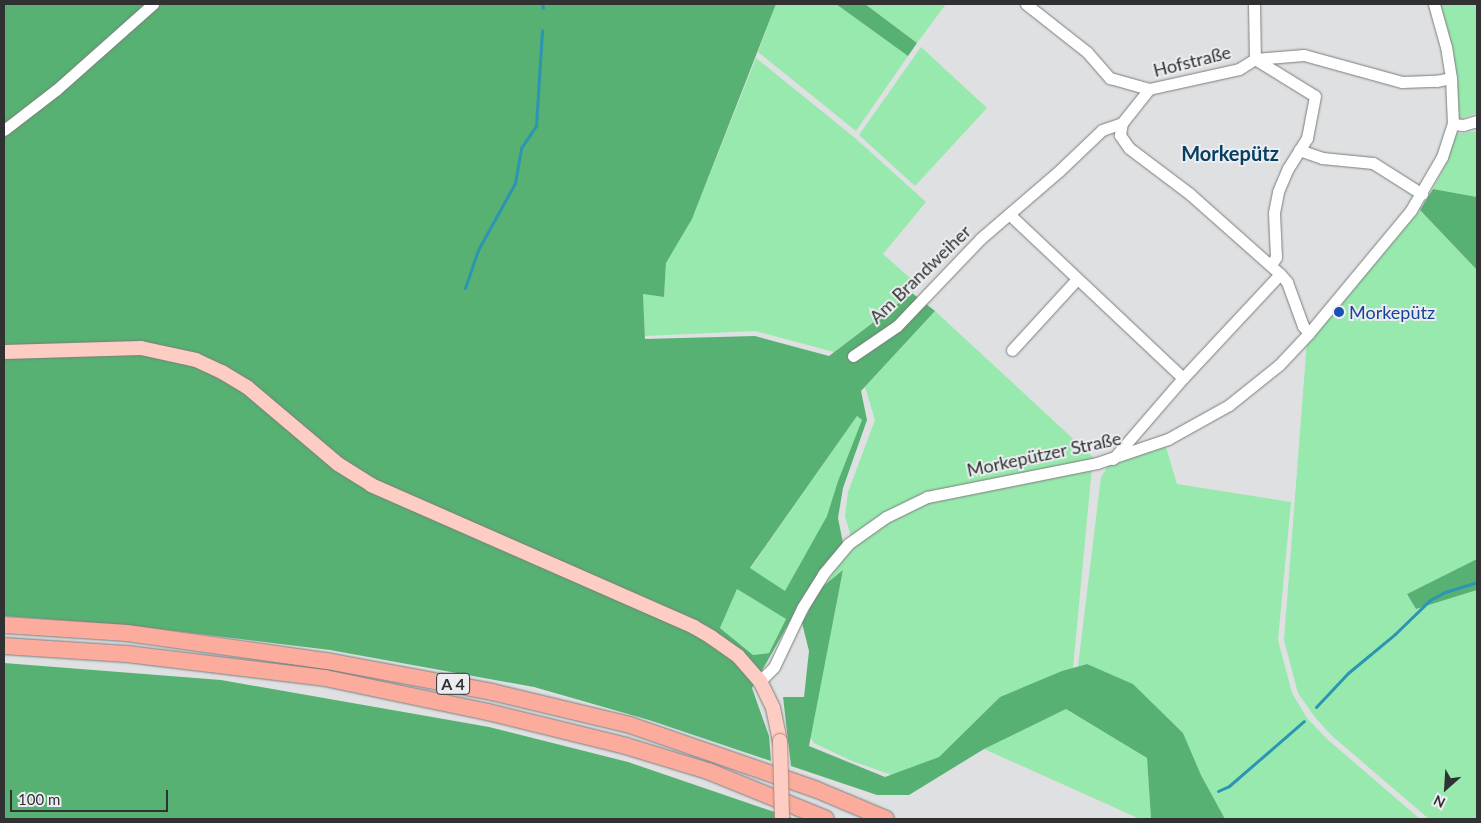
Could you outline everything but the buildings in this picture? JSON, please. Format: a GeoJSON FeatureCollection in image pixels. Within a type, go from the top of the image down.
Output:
{"type":"FeatureCollection","features":[{"type":"Feature","properties":{"kind":"highway","name":"A 4"},"geometry":{"type":"LineString","coordinates":[[4,624],[127,633],[327,660],[492,692],[630,725],[815,789],[886,819]]}},
{"type":"Feature","properties":{"kind":"highway","name":"A 4"},"geometry":{"type":"LineString","coordinates":[[4,646],[126,654],[325,678],[440,702],[626,746],[708,771],[826,819]]}},
{"type":"Feature","properties":{"kind":"main road"},"geometry":{"type":"LineString","coordinates":[[4,352],[141,348],[196,360],[247,387],[354,476],[402,500],[694,626],[738,656],[760,681],[773,708],[780,741],[782,819]]}},
{"type":"Feature","properties":{"kind":"street"},"geometry":{"type":"LineString","coordinates":[[4,130],[56,90],[153,4]]}},
{"type":"Feature","properties":{"kind":"street"},"geometry":{"type":"LineString","coordinates":[[1026,4],[1087,52],[1110,78],[1149,89]]}},
{"type":"Feature","properties":{"kind":"street"},"geometry":{"type":"LineString","coordinates":[[1254,4],[1255,58],[1315,96],[1307,138],[1278,192],[1274,213],[1276,257],[1271,265]]}},
{"type":"Feature","properties":{"kind":"street","name":"Morkepützer Straße"},"geometry":{"type":"LineString","coordinates":[[760,681],[774,667],[802,608],[823,574],[848,544],[886,517],[927,497],[1113,459],[1168,439],[1213,415],[1260,381],[1309,333],[1422,194],[1442,157],[1453,124],[1451,78],[1446,47],[1434,4]]}},
{"type":"Feature","properties":{"kind":"street","name":"Hofstraße"},"geometry":{"type":"LineString","coordinates":[[1122,123],[1149,89],[1239,69],[1255,58],[1304,55],[1402,82],[1436,81],[1451,78]]}},
{"type":"Feature","properties":{"kind":"street"},"geometry":{"type":"LineString","coordinates":[[1453,124],[1463,125],[1477,121]]}},
{"type":"Feature","properties":{"kind":"street"},"geometry":{"type":"LineString","coordinates":[[1122,123],[1120,135],[1129,148],[1190,194],[1280,274],[1287,282],[1303,326],[1309,333]]}},
{"type":"Feature","properties":{"kind":"street","name":"Am Brandweiher"},"geometry":{"type":"LineString","coordinates":[[853,356],[897,326],[980,239],[1059,171],[1102,130],[1122,123]]}},
{"type":"Feature","properties":{"kind":"street"},"geometry":{"type":"LineString","coordinates":[[1299,150],[1322,158],[1373,162],[1422,194]]}},
{"type":"Feature","properties":{"kind":"street"},"geometry":{"type":"LineString","coordinates":[[1009,214],[1183,378]]}},
{"type":"Feature","properties":{"kind":"street"},"geometry":{"type":"LineString","coordinates":[[1113,459],[1183,378],[1280,274]]}},
{"type":"Feature","properties":{"kind":"street"},"geometry":{"type":"LineString","coordinates":[[1012,350],[1077,279]]}},
{"type":"Feature","properties":{"kind":"green space"},"geometry":{"type":"Polygon","coordinates":[[[4,4],[776,4],[692,219],[666,263],[664,297],[643,294],[645,339],[755,336],[829,356],[912,293],[935,311],[861,391],[867,420],[843,488],[838,518],[843,543],[798,607],[752,688],[769,736],[771,761],[649,720],[534,687],[330,650],[127,625],[4,616],[4,4]],[[857,416],[750,568],[785,591],[827,516],[838,481],[862,420],[857,416]],[[737,589],[720,628],[753,655],[769,653],[786,619],[737,589]]]}},
{"type":"Feature","properties":{"kind":"green space"},"geometry":{"type":"Polygon","coordinates":[[[776,4],[836,4],[908,56],[856,131],[758,52],[776,4]]]}},
{"type":"Feature","properties":{"kind":"green space"},"geometry":{"type":"Polygon","coordinates":[[[836,4],[865,4],[917,43],[908,56],[836,4]]]}},
{"type":"Feature","properties":{"kind":"green space"},"geometry":{"type":"Polygon","coordinates":[[[865,4],[946,4],[917,43],[865,4]]]}},
{"type":"Feature","properties":{"kind":"green space"},"geometry":{"type":"Polygon","coordinates":[[[1440,4],[1477,4],[1477,113],[1459,119],[1457,76],[1452,45],[1440,4]]]}},
{"type":"Feature","properties":{"kind":"green space"},"geometry":{"type":"Polygon","coordinates":[[[921,47],[987,108],[915,186],[859,135],[921,47]]]}},
{"type":"Feature","properties":{"kind":"green space"},"geometry":{"type":"Polygon","coordinates":[[[756,58],[855,138],[926,202],[883,254],[918,285],[912,293],[834,352],[755,331],[645,336],[643,294],[664,297],[666,263],[692,219],[756,58]]]}},
{"type":"Feature","properties":{"kind":"green space"},"geometry":{"type":"Polygon","coordinates":[[[1477,131],[1477,197],[1433,189],[1448,160],[1455,134],[1477,131]]]}},
{"type":"Feature","properties":{"kind":"green space"},"geometry":{"type":"Polygon","coordinates":[[[1433,189],[1477,197],[1477,270],[1420,210],[1433,189]]]}},
{"type":"Feature","properties":{"kind":"green space"},"geometry":{"type":"Polygon","coordinates":[[[1420,210],[1477,270],[1477,559],[1407,594],[1416,609],[1477,590],[1477,819],[1429,819],[1331,735],[1314,716],[1298,693],[1284,640],[1307,341],[1420,210]]]}},
{"type":"Feature","properties":{"kind":"green space"},"geometry":{"type":"Polygon","coordinates":[[[935,311],[1096,460],[924,493],[851,537],[845,516],[848,492],[875,420],[865,387],[935,311]]]}},
{"type":"Feature","properties":{"kind":"green space"},"geometry":{"type":"Polygon","coordinates":[[[857,416],[862,420],[838,481],[827,516],[785,592],[750,569],[857,416]]]}},
{"type":"Feature","properties":{"kind":"green space"},"geometry":{"type":"Polygon","coordinates":[[[1166,447],[1177,484],[1291,502],[1278,640],[1292,693],[1307,718],[1327,739],[1420,819],[1225,819],[1201,775],[1183,733],[1133,684],[1087,664],[1078,666],[1101,477],[1111,461],[1166,447]]]}},
{"type":"Feature","properties":{"kind":"green space"},"geometry":{"type":"Polygon","coordinates":[[[1092,467],[1073,668],[1000,697],[939,757],[892,775],[852,761],[814,743],[810,737],[843,571],[821,588],[851,550],[887,520],[928,500],[1092,467]]]}},
{"type":"Feature","properties":{"kind":"green space"},"geometry":{"type":"Polygon","coordinates":[[[1477,559],[1477,590],[1416,609],[1407,594],[1477,559]]]}},
{"type":"Feature","properties":{"kind":"green space"},"geometry":{"type":"Polygon","coordinates":[[[843,570],[809,746],[885,777],[939,757],[1000,697],[1062,671],[1087,664],[1133,684],[1183,733],[1201,775],[1225,819],[1151,819],[1147,758],[1066,709],[984,749],[909,795],[877,795],[791,766],[783,697],[804,697],[809,651],[802,623],[821,588],[843,570]]]}},
{"type":"Feature","properties":{"kind":"green space"},"geometry":{"type":"Polygon","coordinates":[[[737,589],[786,619],[769,653],[753,655],[720,628],[737,589]]]}},
{"type":"Feature","properties":{"kind":"green space"},"geometry":{"type":"Polygon","coordinates":[[[4,663],[221,680],[489,727],[628,762],[795,819],[4,819],[4,663]]]}},
{"type":"Feature","properties":{"kind":"green space"},"geometry":{"type":"Polygon","coordinates":[[[1066,709],[1147,758],[1151,819],[1140,819],[984,749],[1066,709]]]}},
{"type":"Feature","properties":{"kind":"waterway"},"geometry":{"type":"LineString","coordinates":[[542,4],[543,8]]}},
{"type":"Feature","properties":{"kind":"waterway"},"geometry":{"type":"LineString","coordinates":[[465,288],[478,250],[515,183],[521,148],[536,126],[542,30]]}},
{"type":"Feature","properties":{"kind":"waterway"},"geometry":{"type":"LineString","coordinates":[[1316,707],[1348,673],[1395,634],[1430,600],[1445,592],[1477,582]]}},
{"type":"Feature","properties":{"kind":"waterway"},"geometry":{"type":"LineString","coordinates":[[1218,791],[1229,786],[1304,721]]}},
{"type":"Feature","properties":{"kind":"place","name":"Morkepütz"},"geometry":{"type":"Point","coordinates":[1339,312]}},
{"type":"Feature","properties":{"kind":"district","name":"Morkepütz"},"geometry":{"type":"Point","coordinates":[1230,153]}}]}
